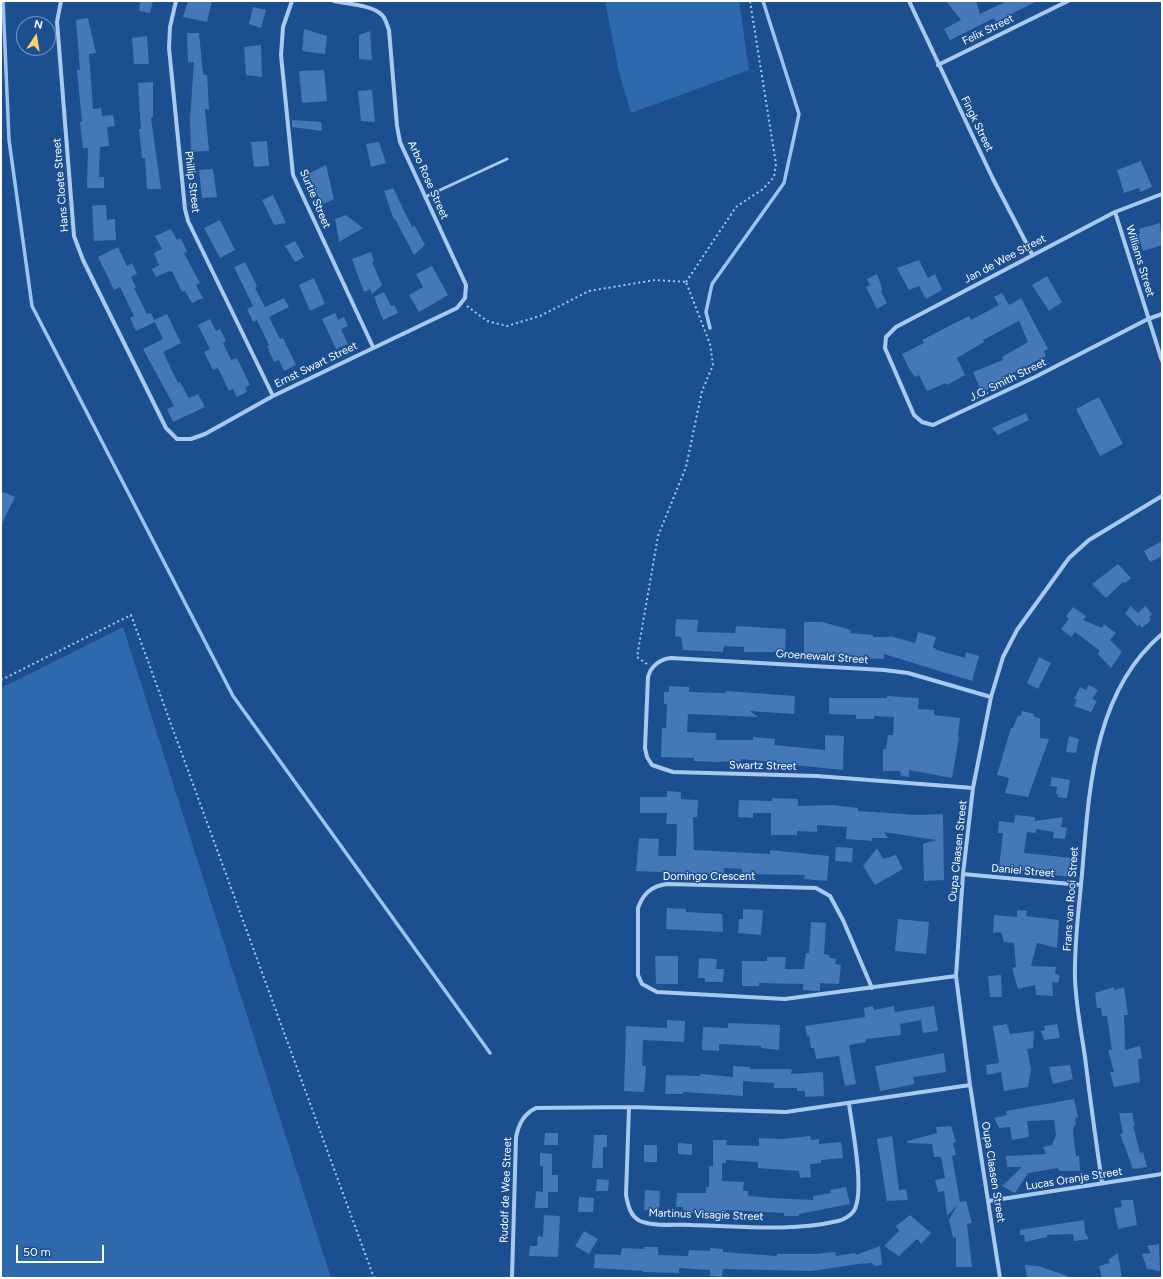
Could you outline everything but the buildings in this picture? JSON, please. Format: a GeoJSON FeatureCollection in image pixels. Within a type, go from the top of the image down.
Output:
{"type":"FeatureCollection","features":[{"type":"Feature","properties":{"kind":"street","name":"Hans Cloete Street"},"geometry":{"type":"LineString","coordinates":[[61,1],[58,34],[74,236],[83,260],[166,428],[176,439]]}},
{"type":"Feature","properties":{"kind":"street","name":"Phillip Street"},"geometry":{"type":"LineString","coordinates":[[176,1],[170,27],[169,48],[185,209],[188,221],[273,396]]}},
{"type":"Feature","properties":{"kind":"street","name":"Surtie Street"},"geometry":{"type":"LineString","coordinates":[[292,1],[283,27],[281,55],[293,175],[373,347]]}},
{"type":"Feature","properties":{"kind":"street","name":"Arbo Rose Street"},"geometry":{"type":"LineString","coordinates":[[334,1],[369,8],[382,15],[386,22],[389,30],[397,126],[400,142],[466,284],[465,298],[462,303]]}},
{"type":"Feature","properties":{"kind":"street","name":"Fingk Street"},"geometry":{"type":"LineString","coordinates":[[908,1],[993,179],[1032,254]]}},
{"type":"Feature","properties":{"kind":"street","name":"Felix Street"},"geometry":{"type":"LineString","coordinates":[[938,65],[1068,1]]}},
{"type":"Feature","properties":{"kind":"street","name":"Jan de Wee Street"},"geometry":{"type":"LineString","coordinates":[[891,364],[884,344],[886,337],[893,329],[1032,254],[1115,212],[1162,194]]}},
{"type":"Feature","properties":{"kind":"street","name":"Williams Street"},"geometry":{"type":"LineString","coordinates":[[1115,212],[1162,361]]}},
{"type":"Feature","properties":{"kind":"street","name":"Ernst Swart Street"},"geometry":{"type":"LineString","coordinates":[[176,439],[191,439],[205,434],[273,396],[457,308],[462,303]]}},
{"type":"Feature","properties":{"kind":"street","name":"J.G. Smith Street"},"geometry":{"type":"LineString","coordinates":[[891,364],[914,415],[922,422],[933,425],[1028,380],[1148,319],[1162,314]]}},
{"type":"Feature","properties":{"kind":"street","name":"Oupa Claasen Street"},"geometry":{"type":"LineString","coordinates":[[1000,1278],[970,1085],[956,976],[963,874],[973,788],[991,697],[1003,657],[1017,630],[1069,558],[1089,540],[1162,496]]}},
{"type":"Feature","properties":{"kind":"street","name":"Frans van Rooi Street"},"geometry":{"type":"LineString","coordinates":[[1102,1183],[1075,978],[1087,813],[1096,759],[1110,708],[1119,686],[1132,664],[1162,634]]}},
{"type":"Feature","properties":{"kind":"street","name":"Groenewald Street"},"geometry":{"type":"LineString","coordinates":[[652,668],[664,659],[671,658],[884,670],[908,674],[991,697]]}},
{"type":"Feature","properties":{"kind":"street","name":"Swartz Street"},"geometry":{"type":"LineString","coordinates":[[652,668],[646,687],[645,748],[646,756],[652,764],[659,768],[693,773],[817,776],[973,788]]}},
{"type":"Feature","properties":{"kind":"street","name":"Daniel Street"},"geometry":{"type":"LineString","coordinates":[[963,874],[1081,885]]}},
{"type":"Feature","properties":{"kind":"street","name":"Domingo Crescent"},"geometry":{"type":"LineString","coordinates":[[872,988],[844,920],[830,896],[816,888],[667,884],[654,887],[641,898],[638,908],[638,975],[642,984],[657,992],[785,999],[872,988],[956,976]]}},
{"type":"Feature","properties":{"kind":"street"},"geometry":{"type":"LineString","coordinates":[[629,1107],[786,1112],[850,1104],[970,1085]]}},
{"type":"Feature","properties":{"kind":"street","name":"Martinus Visagie Street"},"geometry":{"type":"LineString","coordinates":[[629,1107],[626,1195],[628,1206],[632,1214],[640,1220],[669,1224],[790,1227],[839,1221],[853,1212],[858,1202],[859,1184],[850,1104]]}},
{"type":"Feature","properties":{"kind":"street","name":"Rudolf de Wee Street"},"geometry":{"type":"LineString","coordinates":[[512,1278],[516,1137],[523,1118],[530,1111],[542,1106],[629,1107]]}},
{"type":"Feature","properties":{"kind":"street","name":"Lucas Oranje Street"},"geometry":{"type":"LineString","coordinates":[[989,1202],[1162,1174]]}},
{"type":"Feature","properties":{"kind":"lane"},"geometry":{"type":"LineString","coordinates":[[425,197],[507,159]]}},
{"type":"Feature","properties":{"kind":"path"},"geometry":{"type":"LineString","coordinates":[[686,282],[736,207],[763,189],[774,177],[776,164],[750,1]]}},
{"type":"Feature","properties":{"kind":"path"},"geometry":{"type":"LineString","coordinates":[[462,303],[487,321],[507,326],[540,316],[589,291],[655,280],[686,282]]}},
{"type":"Feature","properties":{"kind":"path"},"geometry":{"type":"LineString","coordinates":[[652,668],[637,657],[658,536],[686,467],[702,391],[713,365],[710,344],[686,282]]}},
{"type":"Feature","properties":{"kind":"path"},"geometry":{"type":"LineString","coordinates":[[1,680],[131,615],[374,1278]]}},
{"type":"Feature","properties":{"kind":"shaded area"},"geometry":{"type":"Polygon","coordinates":[[[605,1],[739,1],[749,70],[631,113],[619,72],[605,1]]]}},
{"type":"Feature","properties":{"kind":"shaded area"},"geometry":{"type":"Polygon","coordinates":[[[123,627],[331,1278],[1,1278],[1,688],[123,627]]]}},
{"type":"Feature","properties":{"kind":"waterway"},"geometry":{"type":"LineString","coordinates":[[3,1],[9,140],[32,306],[233,696],[490,1053]]}},
{"type":"Feature","properties":{"kind":"waterway"},"geometry":{"type":"LineString","coordinates":[[710,328],[706,312],[712,284],[784,183],[799,114],[763,1]]}}]}
